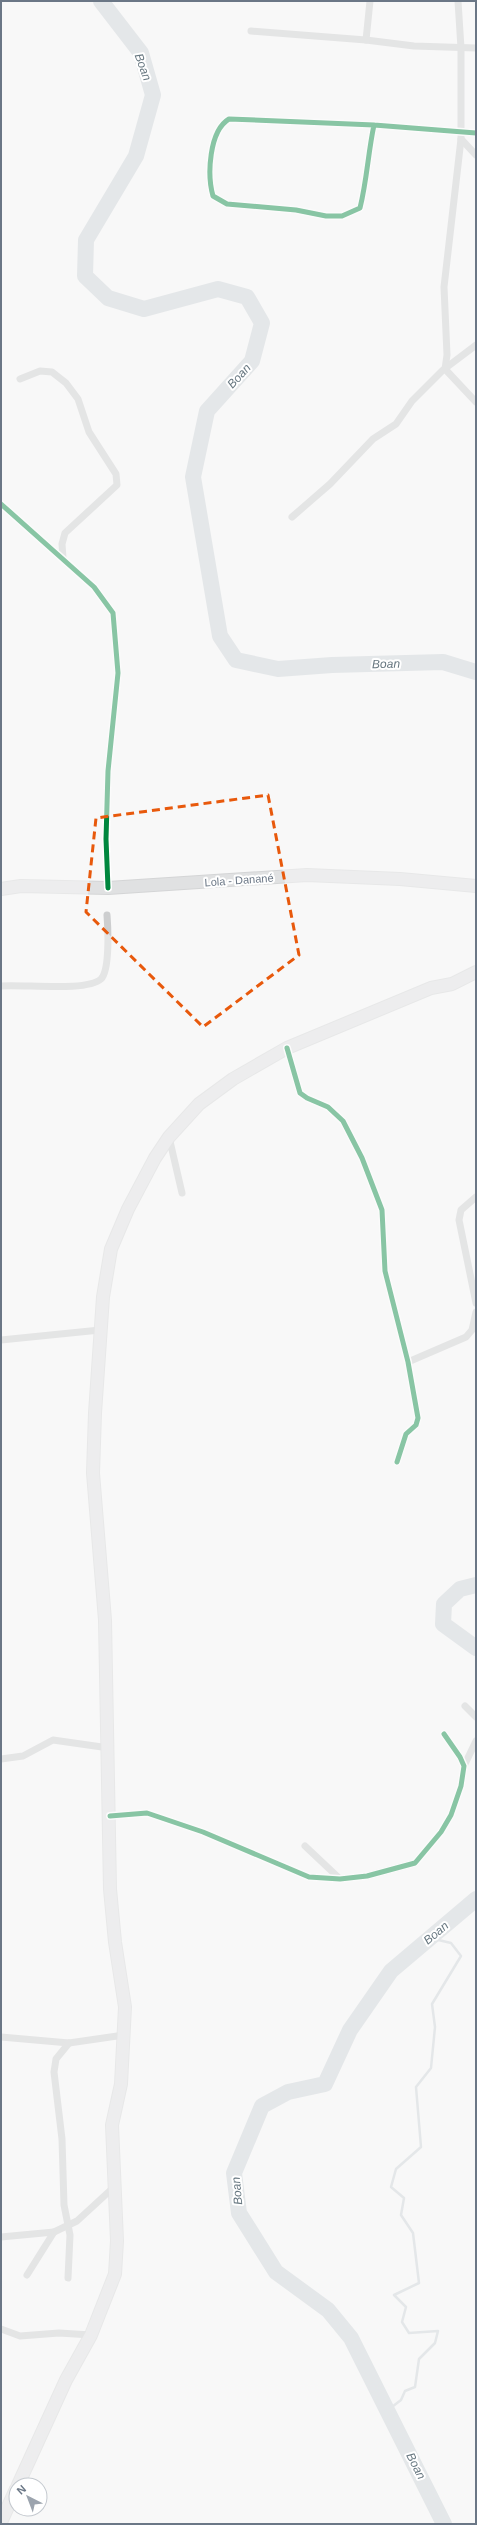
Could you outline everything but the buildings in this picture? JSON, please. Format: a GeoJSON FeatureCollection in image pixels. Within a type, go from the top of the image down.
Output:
{"type":"FeatureCollection","features":[{"type":"Feature","properties":{"kind":"main road","name":"Lola - Danané"},"geometry":{"type":"LineString","coordinates":[[1,889],[21,886],[108,888],[307,875],[400,879],[476,886]]}},
{"type":"Feature","properties":{"kind":"main road"},"geometry":{"type":"LineString","coordinates":[[22,2477],[66,2380],[91,2335],[115,2274],[117,2241],[112,2126],[121,2084],[124,2007],[115,1942],[110,1889],[109,1748],[105,1620],[94,1493],[95,1413],[100,1330],[106,1266],[111,1249],[148,1171],[169,1137],[199,1104],[233,1079],[287,1048],[431,988],[452,984],[476,972]]}},
{"type":"Feature","properties":{"kind":"main road"},"geometry":{"type":"LineString","coordinates":[[1,2522],[8,2507]]}},
{"type":"Feature","properties":{"kind":"street"},"geometry":{"type":"LineString","coordinates":[[366,40],[370,1]]}},
{"type":"Feature","properties":{"kind":"street"},"geometry":{"type":"LineString","coordinates":[[458,1],[461,48],[460,136],[444,287],[447,355],[446,369],[476,402]]}},
{"type":"Feature","properties":{"kind":"street"},"geometry":{"type":"LineString","coordinates":[[251,31],[366,40],[414,46],[476,48]]}},
{"type":"Feature","properties":{"kind":"street"},"geometry":{"type":"LineString","coordinates":[[374,125],[369,147],[366,182],[360,208],[354,212],[342,216],[326,216],[296,210],[227,204],[213,196],[211,187],[213,147],[216,132],[229,119],[374,125],[460,136],[476,133]]}},
{"type":"Feature","properties":{"kind":"street"},"geometry":{"type":"LineString","coordinates":[[460,136],[476,156]]}},
{"type":"Feature","properties":{"kind":"street"},"geometry":{"type":"LineString","coordinates":[[292,517],[330,484],[373,439],[396,424],[412,401],[446,369],[476,345]]}},
{"type":"Feature","properties":{"kind":"street"},"geometry":{"type":"LineString","coordinates":[[20,379],[40,370],[52,372],[66,383],[78,399],[89,432],[116,474],[117,485],[65,533],[62,544],[64,558]]}},
{"type":"Feature","properties":{"kind":"street"},"geometry":{"type":"LineString","coordinates":[[1,504],[64,558],[101,595],[113,613],[115,622],[114,644],[118,673],[108,771],[106,840],[108,888]]}},
{"type":"Feature","properties":{"kind":"street"},"geometry":{"type":"LineString","coordinates":[[1,986],[21,984],[76,987],[94,984],[102,977],[104,968],[109,934],[107,915]]}},
{"type":"Feature","properties":{"kind":"street"},"geometry":{"type":"LineString","coordinates":[[287,1048],[300,1093],[307,1098],[324,1104],[343,1121],[362,1158],[376,1191],[382,1210],[385,1271],[408,1362],[418,1418],[416,1425],[406,1434],[398,1462]]}},
{"type":"Feature","properties":{"kind":"street"},"geometry":{"type":"LineString","coordinates":[[169,1137],[182,1193]]}},
{"type":"Feature","properties":{"kind":"street"},"geometry":{"type":"LineString","coordinates":[[476,1197],[461,1210],[459,1220],[476,1303]]}},
{"type":"Feature","properties":{"kind":"street"},"geometry":{"type":"LineString","coordinates":[[408,1362],[466,1336],[472,1330],[476,1312]]}},
{"type":"Feature","properties":{"kind":"street"},"geometry":{"type":"LineString","coordinates":[[1,1340],[100,1330]]}},
{"type":"Feature","properties":{"kind":"street"},"geometry":{"type":"LineString","coordinates":[[465,1706],[476,1717]]}},
{"type":"Feature","properties":{"kind":"street"},"geometry":{"type":"LineString","coordinates":[[444,1734],[464,1766]]}},
{"type":"Feature","properties":{"kind":"street"},"geometry":{"type":"LineString","coordinates":[[1,1759],[24,1756],[53,1740],[109,1748]]}},
{"type":"Feature","properties":{"kind":"street"},"geometry":{"type":"LineString","coordinates":[[110,1816],[147,1813],[203,1832],[309,1877],[340,1879],[358,1878],[415,1863],[441,1832],[451,1815],[461,1786],[464,1766],[476,1741]]}},
{"type":"Feature","properties":{"kind":"street"},"geometry":{"type":"LineString","coordinates":[[306,1846],[340,1879]]}},
{"type":"Feature","properties":{"kind":"street"},"geometry":{"type":"LineString","coordinates":[[1,2037],[69,2043],[124,2035]]}},
{"type":"Feature","properties":{"kind":"street"},"geometry":{"type":"LineString","coordinates":[[68,2278],[70,2235],[64,2205],[62,2139],[54,2072],[56,2059],[69,2043]]}},
{"type":"Feature","properties":{"kind":"street"},"geometry":{"type":"LineString","coordinates":[[1,2237],[54,2232],[68,2226],[84,2216],[114,2187]]}},
{"type":"Feature","properties":{"kind":"street"},"geometry":{"type":"LineString","coordinates":[[27,2275],[54,2232]]}},
{"type":"Feature","properties":{"kind":"street"},"geometry":{"type":"LineString","coordinates":[[1,2329],[20,2336],[59,2333],[91,2335]]}},
{"type":"Feature","properties":{"kind":"highlighted area"},"geometry":{"type":"Polygon","coordinates":[[[268,795],[299,955],[203,1027],[86,912],[96,818],[268,795]]]}},
{"type":"Feature","properties":{"kind":"waterway","name":"Boan"},"geometry":{"type":"LineString","coordinates":[[101,1],[141,53],[153,95],[136,156],[86,240],[85,276],[108,298],[144,309],[218,289],[247,297],[262,323],[252,361],[207,411],[193,477],[220,636],[236,660],[278,669],[332,665],[443,662],[476,672]]}},
{"type":"Feature","properties":{"kind":"waterway","name":"Boan"},"geometry":{"type":"LineString","coordinates":[[476,1585],[460,1589],[444,1604],[443,1624],[476,1648]]}},
{"type":"Feature","properties":{"kind":"waterway","name":"Boan"},"geometry":{"type":"LineString","coordinates":[[444,2524],[351,2338],[328,2310],[276,2272],[239,2213],[234,2173],[262,2106],[288,2092],[325,2084],[350,2030],[391,1971],[476,1899]]}},
{"type":"Feature","properties":{"kind":"waterway"},"geometry":{"type":"LineString","coordinates":[[388,2410],[401,2400],[405,2391],[415,2387],[419,2359],[435,2343],[438,2331],[409,2333],[402,2322],[406,2307],[394,2295],[419,2283],[413,2233],[401,2215],[404,2198],[391,2187],[396,2169],[421,2147],[416,2087],[431,2068],[435,2027],[432,2004],[461,1956],[451,1943],[430,1938]]}},
{"type":"Feature","properties":{"kind":"cycle path"},"geometry":{"type":"LineString","coordinates":[[374,125],[360,208],[342,216],[326,216],[296,210],[227,204],[213,196],[210,177],[211,154],[217,133],[222,125],[229,119],[374,125],[476,133]]}},
{"type":"Feature","properties":{"kind":"cycle path"},"geometry":{"type":"LineString","coordinates":[[1,504],[94,587],[113,613],[118,673],[108,771],[106,839],[108,888]]}},
{"type":"Feature","properties":{"kind":"cycle path"},"geometry":{"type":"LineString","coordinates":[[287,1048],[300,1093],[307,1098],[328,1107],[343,1121],[362,1158],[382,1210],[385,1271],[408,1362],[418,1418],[416,1425],[406,1434],[397,1462]]}},
{"type":"Feature","properties":{"kind":"cycle path"},"geometry":{"type":"LineString","coordinates":[[110,1816],[147,1813],[203,1832],[309,1877],[340,1879],[367,1876],[415,1863],[441,1832],[451,1815],[461,1786],[464,1766],[460,1757],[444,1734]]}}]}
